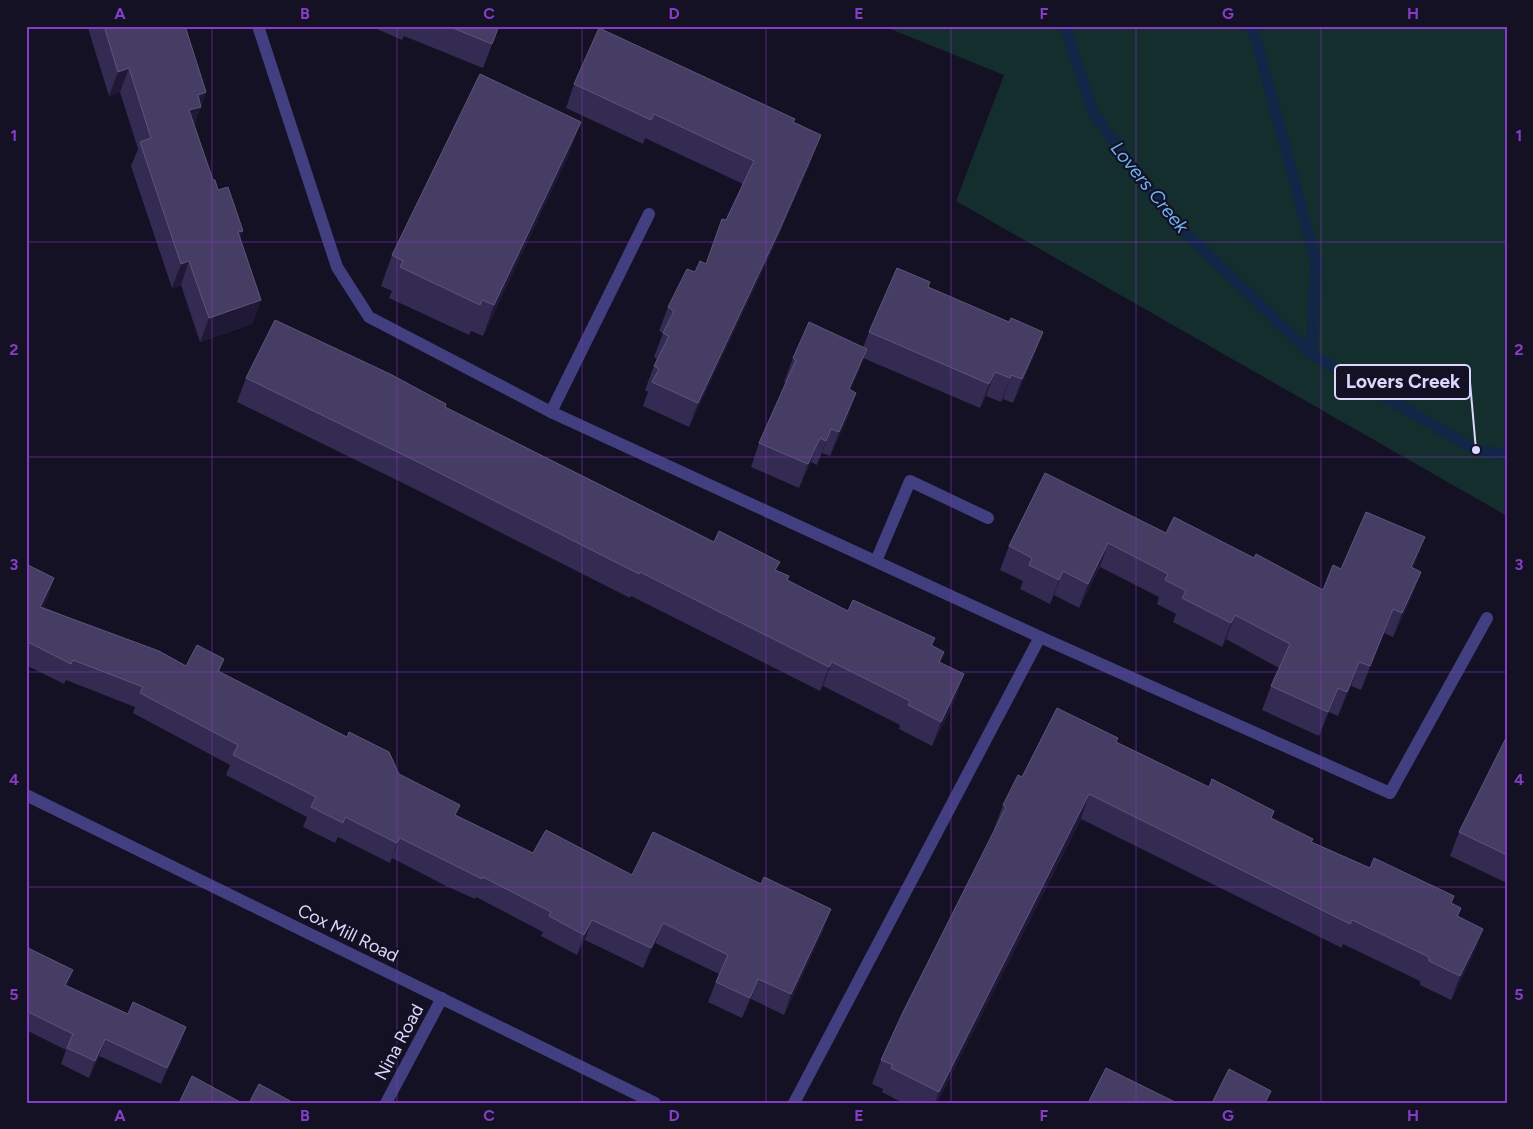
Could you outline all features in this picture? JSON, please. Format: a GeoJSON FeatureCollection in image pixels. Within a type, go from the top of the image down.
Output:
{"type":"FeatureCollection","features":[{"type":"Feature","properties":{"kind":"street"},"geometry":{"type":"LineString","coordinates":[[258,26],[337,267],[369,317],[551,412],[1040,637],[1390,793],[1487,618]]}},
{"type":"Feature","properties":{"kind":"street"},"geometry":{"type":"LineString","coordinates":[[551,412],[649,214]]}},
{"type":"Feature","properties":{"kind":"street"},"geometry":{"type":"LineString","coordinates":[[876,561],[910,481],[988,518]]}},
{"type":"Feature","properties":{"kind":"street"},"geometry":{"type":"LineString","coordinates":[[794,1103],[1040,637]]}},
{"type":"Feature","properties":{"kind":"street","name":"Cox Mill Road"},"geometry":{"type":"LineString","coordinates":[[26,795],[655,1103]]}},
{"type":"Feature","properties":{"kind":"street","name":"Nina Road"},"geometry":{"type":"LineString","coordinates":[[386,1103],[442,998]]}},
{"type":"Feature","properties":{"kind":"green space"},"geometry":{"type":"Polygon","coordinates":[[[883,26],[1507,26],[1507,516],[956,201],[1004,75],[883,26]]]}},
{"type":"Feature","properties":{"kind":"building"},"geometry":{"type":"Polygon","coordinates":[[[104,26],[185,26],[206,92],[198,95],[201,107],[189,110],[218,190],[228,187],[243,231],[238,232],[261,300],[209,318],[189,261],[181,264],[140,142],[151,138],[129,68],[118,72],[104,26]]]}},
{"type":"Feature","properties":{"kind":"building"},"geometry":{"type":"Polygon","coordinates":[[[448,26],[499,26],[492,44],[448,26]]]}},
{"type":"Feature","properties":{"kind":"building"},"geometry":{"type":"Polygon","coordinates":[[[599,28],[795,119],[793,122],[821,135],[779,231],[698,403],[652,382],[659,369],[654,366],[669,336],[663,333],[674,311],[668,307],[687,269],[695,272],[700,261],[706,264],[722,219],[726,220],[754,161],[654,114],[651,120],[574,84],[599,28]]]}},
{"type":"Feature","properties":{"kind":"building"},"geometry":{"type":"Polygon","coordinates":[[[480,74],[581,122],[494,305],[482,300],[480,305],[400,267],[403,261],[392,255],[480,74]]]}},
{"type":"Feature","properties":{"kind":"building"},"geometry":{"type":"Polygon","coordinates":[[[897,268],[930,282],[928,287],[1009,322],[1011,318],[1043,332],[1022,379],[1011,375],[1010,378],[995,372],[989,384],[869,332],[897,268]]]}},
{"type":"Feature","properties":{"kind":"building"},"geometry":{"type":"Polygon","coordinates":[[[275,320],[390,374],[446,404],[445,407],[714,542],[719,531],[780,562],[775,570],[789,576],[787,580],[848,611],[853,600],[935,638],[931,645],[944,652],[939,662],[964,674],[941,722],[908,705],[910,701],[832,662],[829,667],[246,378],[275,320]]]}},
{"type":"Feature","properties":{"kind":"building"},"geometry":{"type":"Polygon","coordinates":[[[809,322],[867,349],[849,389],[856,393],[839,432],[831,429],[826,441],[820,438],[808,464],[759,443],[796,360],[793,358],[809,322]]]}},
{"type":"Feature","properties":{"kind":"building"},"geometry":{"type":"Polygon","coordinates":[[[1045,473],[1166,533],[1174,517],[1254,558],[1256,554],[1323,590],[1333,565],[1341,569],[1366,512],[1425,537],[1411,567],[1421,572],[1402,613],[1393,609],[1370,666],[1359,662],[1347,692],[1338,688],[1328,712],[1271,686],[1290,644],[1235,615],[1231,623],[1182,598],[1186,591],[1165,580],[1168,574],[1108,543],[1088,584],[1063,571],[1059,580],[1029,565],[1032,558],[1009,546],[1045,473]]]}},
{"type":"Feature","properties":{"kind":"building"},"geometry":{"type":"Polygon","coordinates":[[[26,564],[54,578],[40,607],[159,651],[186,666],[197,645],[224,659],[218,671],[347,737],[349,732],[389,752],[399,774],[460,805],[455,815],[533,853],[546,830],[632,875],[653,832],[761,884],[764,877],[831,909],[791,994],[758,979],[750,998],[716,982],[728,955],[663,923],[651,948],[592,920],[584,935],[549,916],[551,912],[483,877],[482,879],[400,838],[397,843],[345,817],[343,823],[311,807],[316,797],[233,755],[238,745],[140,693],[143,687],[73,660],[71,664],[26,641],[26,564]]]}},
{"type":"Feature","properties":{"kind":"building"},"geometry":{"type":"Polygon","coordinates":[[[1057,708],[1118,738],[1116,742],[1209,787],[1212,779],[1274,811],[1271,818],[1313,839],[1311,842],[1370,868],[1374,858],[1454,896],[1451,903],[1461,908],[1457,916],[1483,929],[1460,976],[1429,961],[1429,957],[1352,920],[1350,924],[1089,794],[939,1092],[891,1068],[893,1065],[881,1060],[903,1012],[1006,807],[1003,805],[1018,775],[1022,777],[1057,708]]]}},
{"type":"Feature","properties":{"kind":"building"},"geometry":{"type":"Polygon","coordinates":[[[1507,736],[1507,855],[1459,832],[1507,736]]]}},
{"type":"Feature","properties":{"kind":"building"},"geometry":{"type":"Polygon","coordinates":[[[26,947],[73,970],[65,985],[128,1014],[133,1002],[186,1027],[167,1068],[105,1039],[95,1061],[67,1048],[73,1034],[26,1011],[26,947]]]}},
{"type":"Feature","properties":{"kind":"building"},"geometry":{"type":"Polygon","coordinates":[[[1106,1068],[1177,1103],[1088,1103],[1106,1068]]]}},
{"type":"Feature","properties":{"kind":"building"},"geometry":{"type":"Polygon","coordinates":[[[1229,1069],[1271,1091],[1265,1103],[1212,1103],[1229,1069]]]}},
{"type":"Feature","properties":{"kind":"building"},"geometry":{"type":"Polygon","coordinates":[[[192,1076],[242,1103],[179,1103],[192,1076]]]}},
{"type":"Feature","properties":{"kind":"building"},"geometry":{"type":"Polygon","coordinates":[[[259,1084],[294,1103],[249,1103],[259,1084]]]}},
{"type":"Feature","properties":{"kind":"waterway","name":"Lovers Creek"},"geometry":{"type":"LineString","coordinates":[[1065,26],[1093,113],[1174,221],[1311,354],[1476,450],[1507,455]]}},
{"type":"Feature","properties":{"kind":"waterway"},"geometry":{"type":"LineString","coordinates":[[1250,26],[1256,38],[1316,263],[1311,354]]}},
{"type":"Feature","properties":{"kind":"place","name":"Lovers Creek"},"geometry":{"type":"Point","coordinates":[1476,450]}}]}
